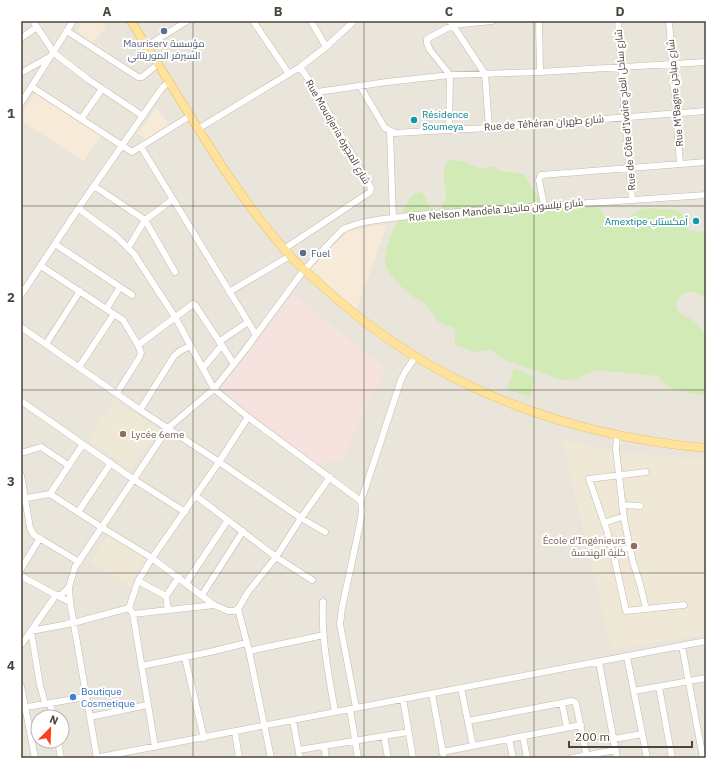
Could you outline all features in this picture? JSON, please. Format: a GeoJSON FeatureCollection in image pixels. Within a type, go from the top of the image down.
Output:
{"type":"FeatureCollection","features":[{"type":"Feature","properties":{"kind":"main road"},"geometry":{"type":"LineString","coordinates":[[131,21],[198,129],[247,204],[290,256],[304,270],[366,323],[416,356],[464,382],[515,405],[556,420],[617,435],[653,442],[706,448]]}},
{"type":"Feature","properties":{"kind":"street"},"geometry":{"type":"LineString","coordinates":[[33,21],[53,54],[143,116]]}},
{"type":"Feature","properties":{"kind":"street"},"geometry":{"type":"LineString","coordinates":[[21,103],[74,21]]}},
{"type":"Feature","properties":{"kind":"street"},"geometry":{"type":"LineString","coordinates":[[147,46],[187,21]]}},
{"type":"Feature","properties":{"kind":"street"},"geometry":{"type":"LineString","coordinates":[[253,21],[289,74]]}},
{"type":"Feature","properties":{"kind":"street"},"geometry":{"type":"LineString","coordinates":[[311,21],[326,47]]}},
{"type":"Feature","properties":{"kind":"street"},"geometry":{"type":"LineString","coordinates":[[198,129],[300,67],[326,47],[354,21]]}},
{"type":"Feature","properties":{"kind":"street"},"geometry":{"type":"LineString","coordinates":[[449,130],[450,75],[430,50],[427,41],[428,38],[451,23],[492,21]]}},
{"type":"Feature","properties":{"kind":"street"},"geometry":{"type":"LineString","coordinates":[[539,21],[540,72]]}},
{"type":"Feature","properties":{"kind":"street","name":"Rue de Côte d'Ivoire شارع ساحل العاج"},"geometry":{"type":"LineString","coordinates":[[618,21],[632,199]]}},
{"type":"Feature","properties":{"kind":"street","name":"Rue M'Bagne شارع مباجن"},"geometry":{"type":"LineString","coordinates":[[669,21],[680,164]]}},
{"type":"Feature","properties":{"kind":"street"},"geometry":{"type":"LineString","coordinates":[[451,23],[485,74],[489,128]]}},
{"type":"Feature","properties":{"kind":"street"},"geometry":{"type":"LineString","coordinates":[[21,38],[37,27]]}},
{"type":"Feature","properties":{"kind":"street"},"geometry":{"type":"LineString","coordinates":[[67,31],[138,77],[142,77],[158,64]]}},
{"type":"Feature","properties":{"kind":"street"},"geometry":{"type":"LineString","coordinates":[[21,72],[53,54]]}},
{"type":"Feature","properties":{"kind":"street"},"geometry":{"type":"LineString","coordinates":[[317,92],[450,75],[540,72],[706,62]]}},
{"type":"Feature","properties":{"kind":"street","name":"Rue Moudjeria شارع المجيرة"},"geometry":{"type":"LineString","coordinates":[[284,249],[371,188],[317,92],[300,67]]}},
{"type":"Feature","properties":{"kind":"street"},"geometry":{"type":"LineString","coordinates":[[21,295],[78,209],[162,88],[169,82]]}},
{"type":"Feature","properties":{"kind":"street"},"geometry":{"type":"LineString","coordinates":[[360,86],[385,128],[390,132],[393,218]]}},
{"type":"Feature","properties":{"kind":"street"},"geometry":{"type":"LineString","coordinates":[[32,87],[132,152],[190,116]]}},
{"type":"Feature","properties":{"kind":"street"},"geometry":{"type":"LineString","coordinates":[[82,119],[102,89]]}},
{"type":"Feature","properties":{"kind":"street","name":"Rue de Téhéran شارع طهران"},"geometry":{"type":"LineString","coordinates":[[390,132],[395,134],[489,128],[706,111]]}},
{"type":"Feature","properties":{"kind":"street"},"geometry":{"type":"LineString","coordinates":[[140,147],[256,335]]}},
{"type":"Feature","properties":{"kind":"street"},"geometry":{"type":"LineString","coordinates":[[544,205],[539,180],[541,175],[706,162]]}},
{"type":"Feature","properties":{"kind":"street"},"geometry":{"type":"LineString","coordinates":[[94,186],[145,220],[175,272]]}},
{"type":"Feature","properties":{"kind":"street","name":"Rue Nelson Mandela شارع نيلسون مانديلا"},"geometry":{"type":"LineString","coordinates":[[69,587],[75,567],[168,428],[214,389],[304,270],[342,230],[368,222],[414,215],[706,195]]}},
{"type":"Feature","properties":{"kind":"street"},"geometry":{"type":"LineString","coordinates":[[128,248],[145,220],[172,200]]}},
{"type":"Feature","properties":{"kind":"street"},"geometry":{"type":"LineString","coordinates":[[78,209],[117,236],[146,271],[174,317],[214,389],[248,417],[362,501]]}},
{"type":"Feature","properties":{"kind":"street"},"geometry":{"type":"LineString","coordinates":[[56,244],[132,295]]}},
{"type":"Feature","properties":{"kind":"street"},"geometry":{"type":"LineString","coordinates":[[229,292],[290,256]]}},
{"type":"Feature","properties":{"kind":"street"},"geometry":{"type":"LineString","coordinates":[[41,266],[106,308],[126,324],[141,353],[117,393]]}},
{"type":"Feature","properties":{"kind":"street"},"geometry":{"type":"LineString","coordinates":[[106,308],[120,287]]}},
{"type":"Feature","properties":{"kind":"street"},"geometry":{"type":"LineString","coordinates":[[46,344],[80,291]]}},
{"type":"Feature","properties":{"kind":"street"},"geometry":{"type":"LineString","coordinates":[[138,346],[174,317],[195,304],[234,364]]}},
{"type":"Feature","properties":{"kind":"street"},"geometry":{"type":"LineString","coordinates":[[79,367],[114,314]]}},
{"type":"Feature","properties":{"kind":"street"},"geometry":{"type":"LineString","coordinates":[[203,368],[221,343],[248,322]]}},
{"type":"Feature","properties":{"kind":"street"},"geometry":{"type":"LineString","coordinates":[[21,327],[140,410],[301,518],[325,532]]}},
{"type":"Feature","properties":{"kind":"street"},"geometry":{"type":"LineString","coordinates":[[140,410],[174,356],[190,346]]}},
{"type":"Feature","properties":{"kind":"street"},"geometry":{"type":"LineString","coordinates":[[358,758],[355,741],[353,708],[340,624],[342,608],[360,524],[362,501],[404,372],[416,356]]}},
{"type":"Feature","properties":{"kind":"street"},"geometry":{"type":"LineString","coordinates":[[21,400],[111,464],[185,512]]}},
{"type":"Feature","properties":{"kind":"street"},"geometry":{"type":"LineString","coordinates":[[155,746],[131,611],[138,581],[248,417]]}},
{"type":"Feature","properties":{"kind":"street"},"geometry":{"type":"LineString","coordinates":[[617,435],[616,449],[622,504],[630,548],[646,609]]}},
{"type":"Feature","properties":{"kind":"street"},"geometry":{"type":"LineString","coordinates":[[50,494],[83,444]]}},
{"type":"Feature","properties":{"kind":"street"},"geometry":{"type":"LineString","coordinates":[[21,453],[41,448],[68,466]]}},
{"type":"Feature","properties":{"kind":"street"},"geometry":{"type":"LineString","coordinates":[[78,512],[111,464]]}},
{"type":"Feature","properties":{"kind":"street"},"geometry":{"type":"LineString","coordinates":[[646,472],[589,479],[613,553],[626,610],[684,605]]}},
{"type":"Feature","properties":{"kind":"street"},"geometry":{"type":"LineString","coordinates":[[21,475],[23,499],[30,528],[34,535],[79,562]]}},
{"type":"Feature","properties":{"kind":"street"},"geometry":{"type":"LineString","coordinates":[[23,499],[50,494],[152,558],[214,605],[228,611],[234,611],[238,609],[248,592],[276,557],[330,477]]}},
{"type":"Feature","properties":{"kind":"street"},"geometry":{"type":"LineString","coordinates":[[196,496],[276,557],[312,580]]}},
{"type":"Feature","properties":{"kind":"street"},"geometry":{"type":"LineString","coordinates":[[622,504],[640,506]]}},
{"type":"Feature","properties":{"kind":"street"},"geometry":{"type":"LineString","coordinates":[[604,523],[624,516]]}},
{"type":"Feature","properties":{"kind":"street"},"geometry":{"type":"LineString","coordinates":[[186,583],[228,520]]}},
{"type":"Feature","properties":{"kind":"street"},"geometry":{"type":"LineString","coordinates":[[202,595],[243,531]]}},
{"type":"Feature","properties":{"kind":"street"},"geometry":{"type":"LineString","coordinates":[[21,570],[40,538]]}},
{"type":"Feature","properties":{"kind":"street"},"geometry":{"type":"LineString","coordinates":[[613,553],[630,548]]}},
{"type":"Feature","properties":{"kind":"street"},"geometry":{"type":"LineString","coordinates":[[21,576],[56,596],[70,602]]}},
{"type":"Feature","properties":{"kind":"street"},"geometry":{"type":"LineString","coordinates":[[168,610],[166,596],[179,578]]}},
{"type":"Feature","properties":{"kind":"street"},"geometry":{"type":"LineString","coordinates":[[138,581],[166,596]]}},
{"type":"Feature","properties":{"kind":"street"},"geometry":{"type":"LineString","coordinates":[[21,645],[56,596],[61,595],[69,587]]}},
{"type":"Feature","properties":{"kind":"street"},"geometry":{"type":"LineString","coordinates":[[69,587],[73,623],[96,758],[706,641]]}},
{"type":"Feature","properties":{"kind":"street"},"geometry":{"type":"LineString","coordinates":[[323,602],[327,669],[335,712]]}},
{"type":"Feature","properties":{"kind":"street"},"geometry":{"type":"LineString","coordinates":[[31,631],[131,611],[168,610],[214,605]]}},
{"type":"Feature","properties":{"kind":"street"},"geometry":{"type":"LineString","coordinates":[[238,609],[249,651],[270,758]]}},
{"type":"Feature","properties":{"kind":"street"},"geometry":{"type":"LineString","coordinates":[[31,631],[40,685],[50,709]]}},
{"type":"Feature","properties":{"kind":"street"},"geometry":{"type":"LineString","coordinates":[[249,651],[324,635]]}},
{"type":"Feature","properties":{"kind":"street"},"geometry":{"type":"LineString","coordinates":[[141,666],[185,658],[246,643]]}},
{"type":"Feature","properties":{"kind":"street"},"geometry":{"type":"LineString","coordinates":[[682,646],[703,737],[704,754]]}},
{"type":"Feature","properties":{"kind":"street"},"geometry":{"type":"LineString","coordinates":[[627,657],[647,758]]}},
{"type":"Feature","properties":{"kind":"street"},"geometry":{"type":"LineString","coordinates":[[185,658],[204,738]]}},
{"type":"Feature","properties":{"kind":"street"},"geometry":{"type":"LineString","coordinates":[[599,662],[617,758]]}},
{"type":"Feature","properties":{"kind":"street"},"geometry":{"type":"LineString","coordinates":[[634,691],[706,678]]}},
{"type":"Feature","properties":{"kind":"street"},"geometry":{"type":"LineString","coordinates":[[21,686],[23,707],[35,758]]}},
{"type":"Feature","properties":{"kind":"street"},"geometry":{"type":"LineString","coordinates":[[660,687],[672,758]]}},
{"type":"Feature","properties":{"kind":"street"},"geometry":{"type":"LineString","coordinates":[[461,688],[473,746]]}},
{"type":"Feature","properties":{"kind":"street"},"geometry":{"type":"LineString","coordinates":[[432,694],[443,755],[473,746],[580,725]]}},
{"type":"Feature","properties":{"kind":"street"},"geometry":{"type":"LineString","coordinates":[[23,707],[86,697]]}},
{"type":"Feature","properties":{"kind":"street"},"geometry":{"type":"LineString","coordinates":[[403,699],[413,758]]}},
{"type":"Feature","properties":{"kind":"street"},"geometry":{"type":"LineString","coordinates":[[468,721],[575,702],[586,757]]}},
{"type":"Feature","properties":{"kind":"street"},"geometry":{"type":"LineString","coordinates":[[562,704],[567,728]]}},
{"type":"Feature","properties":{"kind":"street"},"geometry":{"type":"LineString","coordinates":[[90,717],[147,705]]}},
{"type":"Feature","properties":{"kind":"street"},"geometry":{"type":"LineString","coordinates":[[293,721],[300,758]]}},
{"type":"Feature","properties":{"kind":"street"},"geometry":{"type":"LineString","coordinates":[[235,732],[239,758]]}},
{"type":"Feature","properties":{"kind":"street"},"geometry":{"type":"LineString","coordinates":[[299,750],[408,732]]}},
{"type":"Feature","properties":{"kind":"street"},"geometry":{"type":"LineString","coordinates":[[614,739],[642,734]]}},
{"type":"Feature","properties":{"kind":"street"},"geometry":{"type":"LineString","coordinates":[[384,736],[388,758]]}},
{"type":"Feature","properties":{"kind":"street"},"geometry":{"type":"LineString","coordinates":[[523,737],[527,758]]}},
{"type":"Feature","properties":{"kind":"street"},"geometry":{"type":"LineString","coordinates":[[509,739],[513,758]]}},
{"type":"Feature","properties":{"kind":"street"},"geometry":{"type":"LineString","coordinates":[[324,746],[326,758]]}},
{"type":"Feature","properties":{"kind":"street"},"geometry":{"type":"LineString","coordinates":[[572,758],[586,757],[616,750]]}},
{"type":"Feature","properties":{"kind":"shaded area"},"geometry":{"type":"Polygon","coordinates":[[[21,21],[706,21],[706,758],[21,758],[21,21]]]}},
{"type":"Feature","properties":{"kind":"shaded area"},"geometry":{"type":"Polygon","coordinates":[[[83,21],[102,21],[106,26],[93,44],[77,31],[83,21]]]}},
{"type":"Feature","properties":{"kind":"shaded area"},"geometry":{"type":"Polygon","coordinates":[[[35,93],[101,136],[84,161],[21,121],[21,115],[35,93]]]}},
{"type":"Feature","properties":{"kind":"shaded area"},"geometry":{"type":"Polygon","coordinates":[[[156,108],[170,124],[146,140],[138,133],[156,108]]]}},
{"type":"Feature","properties":{"kind":"shaded area"},"geometry":{"type":"Polygon","coordinates":[[[387,224],[356,312],[310,269],[348,231],[387,224]]]}},
{"type":"Feature","properties":{"kind":"shaded area"},"geometry":{"type":"Polygon","coordinates":[[[293,293],[386,369],[358,423],[345,457],[341,458],[341,460],[316,464],[219,391],[231,374],[235,374],[235,370],[293,293]]]}},
{"type":"Feature","properties":{"kind":"shaded area","name":"Lycée 6eme"},"geometry":{"type":"Polygon","coordinates":[[[114,399],[159,429],[132,469],[88,440],[114,399]]]}},
{"type":"Feature","properties":{"kind":"shaded area","name":"École d'Ingénieurs كلية الهندسة"},"geometry":{"type":"Polygon","coordinates":[[[562,439],[615,452],[706,459],[706,634],[612,650],[562,439]]]}},
{"type":"Feature","properties":{"kind":"shaded area"},"geometry":{"type":"Polygon","coordinates":[[[109,533],[151,558],[133,588],[91,562],[109,533]]]}},
{"type":"Feature","properties":{"kind":"green space"},"geometry":{"type":"Polygon","coordinates":[[[453,160],[468,163],[477,168],[494,167],[501,171],[524,175],[538,196],[552,205],[593,204],[599,207],[608,220],[613,222],[621,222],[642,209],[649,208],[676,210],[682,213],[688,231],[706,232],[706,300],[695,292],[685,292],[677,300],[676,307],[681,314],[694,321],[706,335],[706,396],[670,388],[658,376],[597,370],[571,380],[558,379],[503,359],[492,350],[473,352],[456,345],[456,332],[454,328],[440,323],[422,301],[412,296],[393,278],[386,266],[385,258],[389,240],[393,231],[410,198],[414,194],[420,192],[423,194],[431,208],[441,208],[446,196],[444,175],[445,166],[448,161],[453,160]]]}},
{"type":"Feature","properties":{"kind":"green space"},"geometry":{"type":"Polygon","coordinates":[[[514,368],[535,377],[530,397],[507,390],[514,368]]]}},
{"type":"Feature","properties":{"kind":"place","name":"Mauriserv مؤسسة السيرفر الموريتاني"},"geometry":{"type":"Point","coordinates":[164,31]}},
{"type":"Feature","properties":{"kind":"place","name":"Résidence Soumeya"},"geometry":{"type":"Point","coordinates":[414,120]}},
{"type":"Feature","properties":{"kind":"place","name":"Amextipe أمكستاب"},"geometry":{"type":"Point","coordinates":[696,221]}},
{"type":"Feature","properties":{"kind":"place","name":"Fuel"},"geometry":{"type":"Point","coordinates":[303,253]}},
{"type":"Feature","properties":{"kind":"place","name":"Lycée 6eme"},"geometry":{"type":"Point","coordinates":[123,434]}},
{"type":"Feature","properties":{"kind":"place","name":"École d'Ingénieurs كلية الهندسة"},"geometry":{"type":"Point","coordinates":[634,546]}},
{"type":"Feature","properties":{"kind":"place","name":"Boutique Cosmetique"},"geometry":{"type":"Point","coordinates":[73,697]}}]}
